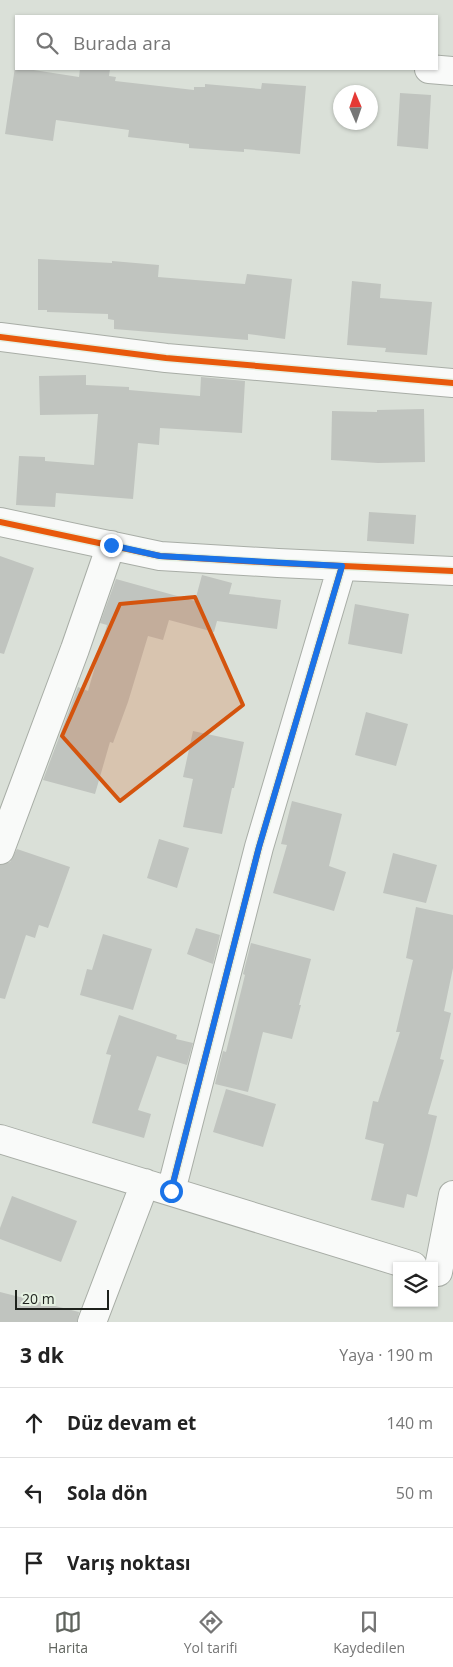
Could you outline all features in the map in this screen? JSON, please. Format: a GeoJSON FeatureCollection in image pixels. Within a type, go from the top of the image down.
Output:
{"type":"FeatureCollection","features":[{"type":"Feature","properties":{"kind":"street"},"geometry":{"type":"LineString","coordinates":[[438,70],[453,71]]}},
{"type":"Feature","properties":{"kind":"street"},"geometry":{"type":"LineString","coordinates":[[0,337],[166,358],[453,383]]}},
{"type":"Feature","properties":{"kind":"street"},"geometry":{"type":"LineString","coordinates":[[0,522],[160,556],[453,571]]}},
{"type":"Feature","properties":{"kind":"street"},"geometry":{"type":"LineString","coordinates":[[0,850],[75,649],[111,545]]}},
{"type":"Feature","properties":{"kind":"street"},"geometry":{"type":"LineString","coordinates":[[92,1322],[158,1187],[342,566]]}},
{"type":"Feature","properties":{"kind":"street"},"geometry":{"type":"LineString","coordinates":[[0,1139],[399,1262]]}},
{"type":"Feature","properties":{"kind":"street"},"geometry":{"type":"LineString","coordinates":[[442,1273],[453,1195]]}},
{"type":"Feature","properties":{"kind":"highlighted area"},"geometry":{"type":"Polygon","coordinates":[[[195,597],[243,705],[120,801],[62,736],[120,604],[195,597]]]}},
{"type":"Feature","properties":{"kind":"building"},"geometry":{"type":"Polygon","coordinates":[[[15,67],[15,70],[34,70],[79,77],[80,70],[110,70],[109,76],[116,77],[115,81],[194,90],[194,87],[205,87],[205,84],[261,89],[262,83],[306,86],[300,154],[244,149],[244,152],[189,148],[189,144],[128,137],[129,130],[56,120],[53,141],[5,134],[15,67]]]}},
{"type":"Feature","properties":{"kind":"building"},"geometry":{"type":"Polygon","coordinates":[[[400,93],[431,95],[428,149],[397,146],[400,93]]]}},
{"type":"Feature","properties":{"kind":"building"},"geometry":{"type":"Polygon","coordinates":[[[38,259],[112,263],[112,261],[159,265],[158,277],[245,284],[247,274],[292,279],[285,339],[248,334],[248,340],[114,329],[114,320],[108,319],[108,314],[38,310],[38,259]]]}},
{"type":"Feature","properties":{"kind":"building"},"geometry":{"type":"Polygon","coordinates":[[[352,281],[381,284],[380,298],[432,302],[427,355],[385,352],[386,348],[347,345],[352,281]]]}},
{"type":"Feature","properties":{"kind":"building"},"geometry":{"type":"Polygon","coordinates":[[[86,375],[86,385],[129,387],[129,390],[200,396],[201,377],[245,381],[242,433],[160,428],[159,445],[138,443],[133,499],[56,493],[55,507],[16,505],[19,456],[45,457],[45,461],[94,465],[98,414],[40,415],[39,376],[86,375]]]}},
{"type":"Feature","properties":{"kind":"building"},"geometry":{"type":"Polygon","coordinates":[[[424,409],[425,462],[378,463],[331,460],[332,411],[377,412],[377,410],[424,409]]]}},
{"type":"Feature","properties":{"kind":"building"},"geometry":{"type":"Polygon","coordinates":[[[369,512],[416,515],[414,544],[367,541],[369,512]]]}},
{"type":"Feature","properties":{"kind":"building"},"geometry":{"type":"Polygon","coordinates":[[[0,556],[34,568],[4,654],[0,653],[0,556]]]}},
{"type":"Feature","properties":{"kind":"building"},"geometry":{"type":"Polygon","coordinates":[[[202,575],[232,583],[229,594],[281,600],[277,629],[217,621],[214,632],[169,620],[163,640],[148,636],[128,702],[113,743],[110,742],[95,794],[43,780],[78,687],[88,691],[107,625],[100,623],[116,579],[195,601],[202,575]]]}},
{"type":"Feature","properties":{"kind":"building"},"geometry":{"type":"Polygon","coordinates":[[[355,604],[409,614],[402,654],[348,644],[355,604]]]}},
{"type":"Feature","properties":{"kind":"building"},"geometry":{"type":"Polygon","coordinates":[[[366,712],[408,724],[396,766],[355,755],[366,712]]]}},
{"type":"Feature","properties":{"kind":"building"},"geometry":{"type":"Polygon","coordinates":[[[193,731],[244,742],[222,834],[183,827],[193,779],[183,777],[193,731]]]}},
{"type":"Feature","properties":{"kind":"building"},"geometry":{"type":"Polygon","coordinates":[[[292,801],[342,814],[329,866],[346,872],[334,911],[273,893],[287,845],[281,844],[292,801]]]}},
{"type":"Feature","properties":{"kind":"building"},"geometry":{"type":"Polygon","coordinates":[[[159,839],[189,848],[177,888],[147,878],[159,839]]]}},
{"type":"Feature","properties":{"kind":"building"},"geometry":{"type":"Polygon","coordinates":[[[17,849],[70,867],[48,928],[39,925],[35,938],[26,935],[5,999],[0,998],[0,865],[10,862],[17,849]]]}},
{"type":"Feature","properties":{"kind":"building"},"geometry":{"type":"Polygon","coordinates":[[[393,853],[437,865],[426,903],[383,893],[393,853]]]}},
{"type":"Feature","properties":{"kind":"building"},"geometry":{"type":"Polygon","coordinates":[[[416,907],[453,915],[453,968],[444,1011],[451,1013],[440,1059],[444,1060],[428,1114],[437,1116],[417,1197],[407,1194],[404,1208],[371,1200],[384,1144],[365,1139],[373,1101],[378,1102],[400,1032],[396,1032],[413,960],[406,958],[416,907]]]}},
{"type":"Feature","properties":{"kind":"building"},"geometry":{"type":"Polygon","coordinates":[[[196,928],[220,935],[213,964],[187,954],[196,928]]]}},
{"type":"Feature","properties":{"kind":"building"},"geometry":{"type":"Polygon","coordinates":[[[103,934],[152,949],[133,1010],[80,995],[87,969],[92,970],[103,934]]]}},
{"type":"Feature","properties":{"kind":"building"},"geometry":{"type":"Polygon","coordinates":[[[251,943],[311,959],[292,1039],[263,1032],[248,1092],[215,1084],[223,1051],[226,1052],[251,943]]]}},
{"type":"Feature","properties":{"kind":"building"},"geometry":{"type":"Polygon","coordinates":[[[119,1015],[177,1035],[176,1039],[193,1043],[187,1065],[157,1056],[138,1110],[151,1114],[144,1138],[92,1123],[111,1055],[106,1054],[119,1015]]]}},
{"type":"Feature","properties":{"kind":"building"},"geometry":{"type":"Polygon","coordinates":[[[226,1089],[276,1104],[263,1147],[213,1132],[226,1089]]]}},
{"type":"Feature","properties":{"kind":"building"},"geometry":{"type":"Polygon","coordinates":[[[12,1196],[77,1221],[61,1262],[0,1239],[0,1228],[12,1196]]]}},
{"type":"Feature","properties":{"kind":"building"},"geometry":{"type":"Polygon","coordinates":[[[0,1292],[79,1312],[77,1322],[0,1322],[0,1292]]]}},
{"type":"Feature","properties":{"kind":"cycle path"},"geometry":{"type":"LineString","coordinates":[[0,337],[166,358],[453,383]]}},
{"type":"Feature","properties":{"kind":"cycle path"},"geometry":{"type":"LineString","coordinates":[[0,522],[160,556],[453,571]]}},
{"type":"Feature","properties":{"kind":"cycle path"},"geometry":{"type":"LineString","coordinates":[[171,1191],[259,847],[342,566]]}},
{"type":"Feature","properties":{"kind":"route"},"geometry":{"type":"LineString","coordinates":[[111,545],[160,556],[342,566],[259,847],[171,1191]]}}]}
